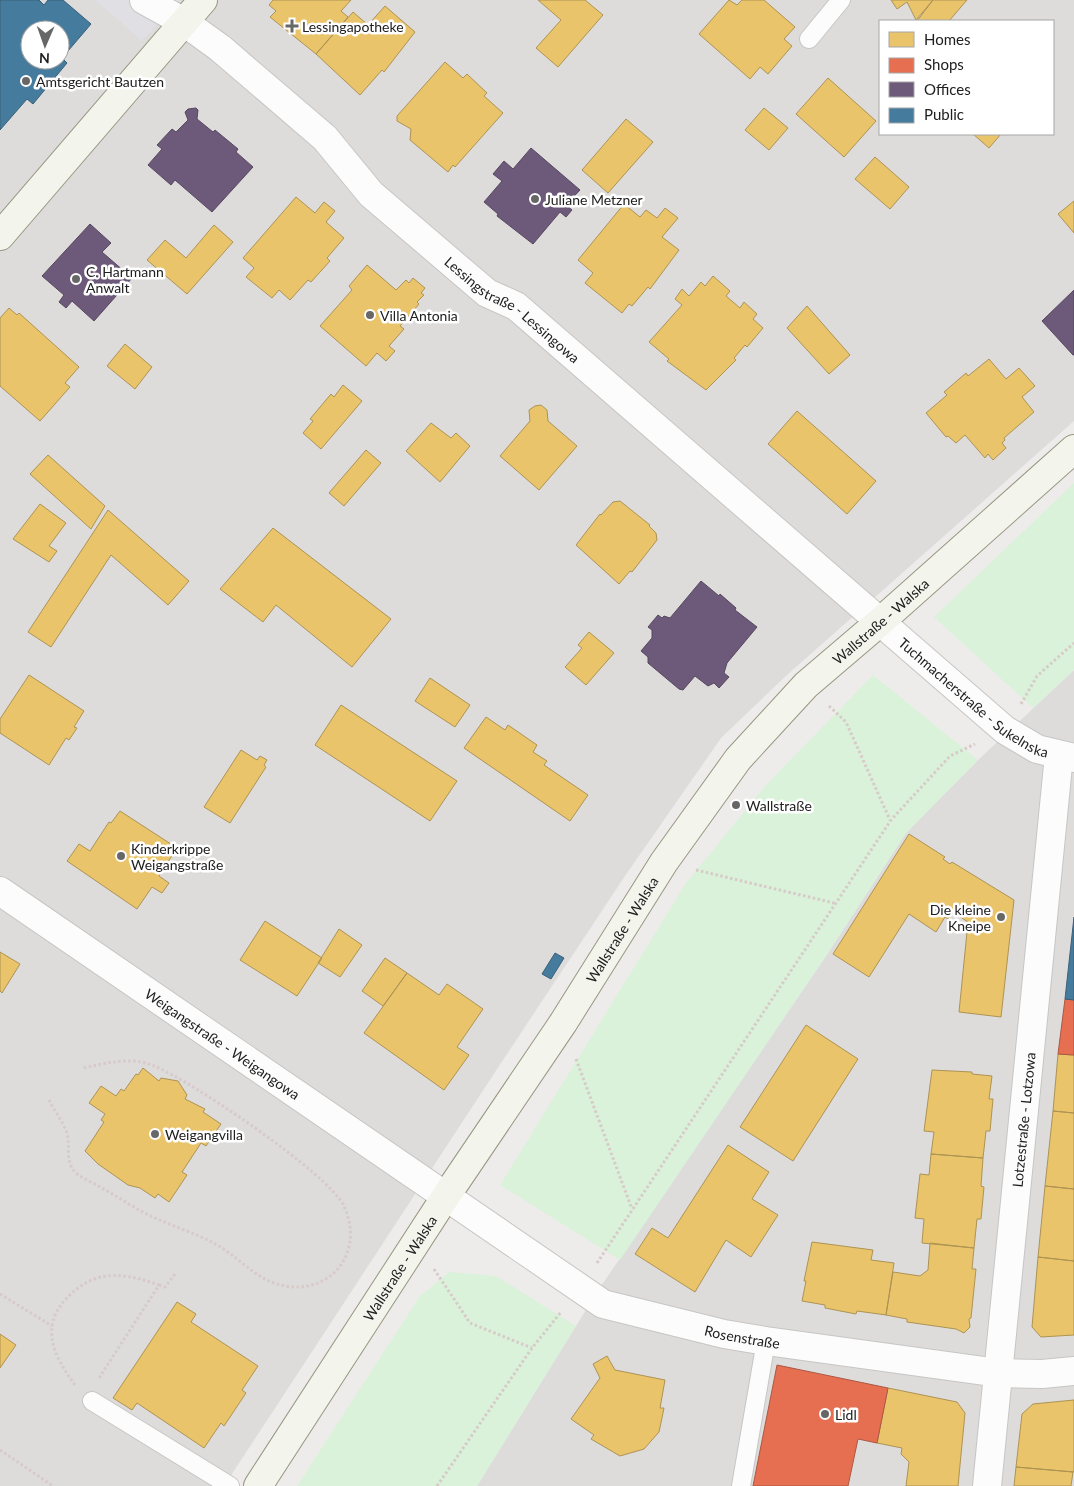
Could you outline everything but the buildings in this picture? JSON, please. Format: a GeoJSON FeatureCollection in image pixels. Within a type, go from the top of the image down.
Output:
{"type":"FeatureCollection","features":[{"type":"Feature","properties":{"kind":"street","name":"Lessingstraße - Lessingowa"},"geometry":{"type":"LineString","coordinates":[[144,0],[184,22],[220,48],[325,138],[371,194],[487,293],[516,306],[881,621]]}},
{"type":"Feature","properties":{"kind":"street"},"geometry":{"type":"LineString","coordinates":[[0,236],[203,0]]}},
{"type":"Feature","properties":{"kind":"street","name":"Wallstraße - Walska"},"geometry":{"type":"LineString","coordinates":[[258,1486],[446,1196],[562,1023],[664,862],[738,759],[806,685],[881,621],[1074,449]]}},
{"type":"Feature","properties":{"kind":"street","name":"Tuchmacherstraße - Sukelnska"},"geometry":{"type":"LineString","coordinates":[[881,621],[1005,730],[1038,749],[1067,756]]}},
{"type":"Feature","properties":{"kind":"street","name":"Lotzestraße - Lotzowa"},"geometry":{"type":"LineString","coordinates":[[986,1486],[1067,756]]}},
{"type":"Feature","properties":{"kind":"street","name":"Weigangstraße - Weigangowa"},"geometry":{"type":"LineString","coordinates":[[0,892],[446,1196]]}},
{"type":"Feature","properties":{"kind":"street","name":"Rosenstraße"},"geometry":{"type":"LineString","coordinates":[[446,1196],[603,1304],[724,1334],[766,1341],[999,1373],[1042,1374],[1074,1371]]}},
{"type":"Feature","properties":{"kind":"lane"},"geometry":{"type":"LineString","coordinates":[[809,39],[842,0]]}},
{"type":"Feature","properties":{"kind":"lane"},"geometry":{"type":"LineString","coordinates":[[741,1486],[766,1341]]}},
{"type":"Feature","properties":{"kind":"lane"},"geometry":{"type":"LineString","coordinates":[[90,1398],[230,1486]]}},
{"type":"Feature","properties":{"kind":"path"},"geometry":{"type":"LineString","coordinates":[[437,1486],[532,1348],[580,1288],[834,903],[891,820],[950,756],[1005,730],[1037,676],[1074,643]]}},
{"type":"Feature","properties":{"kind":"path"},"geometry":{"type":"LineString","coordinates":[[806,685],[846,722],[891,820]]}},
{"type":"Feature","properties":{"kind":"path"},"geometry":{"type":"LineString","coordinates":[[664,862],[834,903]]}},
{"type":"Feature","properties":{"kind":"path"},"geometry":{"type":"LineString","coordinates":[[562,1023],[632,1209]]}},
{"type":"Feature","properties":{"kind":"path"},"geometry":{"type":"LineString","coordinates":[[49,1100],[67,1134],[67,1155],[76,1172],[152,1217],[217,1245],[259,1275],[275,1283],[310,1286],[323,1282],[334,1274],[349,1249],[351,1235],[344,1206],[332,1189],[283,1147],[176,1077],[154,1065],[120,1060],[83,1068]]}},
{"type":"Feature","properties":{"kind":"path"},"geometry":{"type":"LineString","coordinates":[[410,1253],[435,1270],[470,1324],[532,1348]]}},
{"type":"Feature","properties":{"kind":"path"},"geometry":{"type":"LineString","coordinates":[[159,1285],[90,1398],[76,1385],[59,1361],[52,1339],[54,1318],[65,1299],[90,1281],[105,1276],[138,1278],[159,1285],[165,1288],[175,1274]]}},
{"type":"Feature","properties":{"kind":"path"},"geometry":{"type":"LineString","coordinates":[[0,1294],[52,1326]]}},
{"type":"Feature","properties":{"kind":"path"},"geometry":{"type":"LineString","coordinates":[[0,1450],[53,1486]]}},
{"type":"Feature","properties":{"kind":"shaded area"},"geometry":{"type":"Polygon","coordinates":[[[0,0],[1074,0],[1074,421],[787,675],[721,738],[625,876],[224,1486],[0,1486],[0,0]]]}},
{"type":"Feature","properties":{"kind":"shaded area"},"geometry":{"type":"Polygon","coordinates":[[[95,0],[179,0],[142,41],[95,0]]]}},
{"type":"Feature","properties":{"kind":"shaded area"},"geometry":{"type":"Polygon","coordinates":[[[1074,670],[1074,1486],[477,1486],[597,1292],[828,953],[906,833],[978,760],[1074,670]]]}},
{"type":"Feature","properties":{"kind":"green space"},"geometry":{"type":"Polygon","coordinates":[[[1074,483],[1074,670],[1033,708],[934,617],[1074,483]]]}},
{"type":"Feature","properties":{"kind":"green space"},"geometry":{"type":"Polygon","coordinates":[[[873,675],[978,760],[906,833],[828,953],[620,1260],[500,1185],[686,883],[766,785],[873,675]]]}},
{"type":"Feature","properties":{"kind":"green space"},"geometry":{"type":"Polygon","coordinates":[[[449,1272],[496,1276],[576,1326],[477,1486],[297,1486],[420,1296],[449,1272]]]}},
{"type":"Feature","properties":{"kind":"place","name":"Lessingapotheke"},"geometry":{"type":"Point","coordinates":[292,26]}},
{"type":"Feature","properties":{"kind":"place","name":"Amtsgericht Bautzen"},"geometry":{"type":"Point","coordinates":[26,81]}},
{"type":"Feature","properties":{"kind":"place","name":"Juliane Metzner"},"geometry":{"type":"Point","coordinates":[535,199]}},
{"type":"Feature","properties":{"kind":"place","name":"C. Hartmann Anwalt"},"geometry":{"type":"Point","coordinates":[76,279]}},
{"type":"Feature","properties":{"kind":"place","name":"Villa Antonia"},"geometry":{"type":"Point","coordinates":[370,315]}},
{"type":"Feature","properties":{"kind":"place","name":"Wallstraße"},"geometry":{"type":"Point","coordinates":[736,805]}},
{"type":"Feature","properties":{"kind":"place","name":"Kinderkrippe Weigangstraße"},"geometry":{"type":"Point","coordinates":[121,856]}},
{"type":"Feature","properties":{"kind":"place","name":"Die kleine Kneipe"},"geometry":{"type":"Point","coordinates":[1001,917]}},
{"type":"Feature","properties":{"kind":"place","name":"Weigangvilla"},"geometry":{"type":"Point","coordinates":[155,1134]}},
{"type":"Feature","properties":{"kind":"place","name":"Lidl"},"geometry":{"type":"Point","coordinates":[825,1414]}}]}
